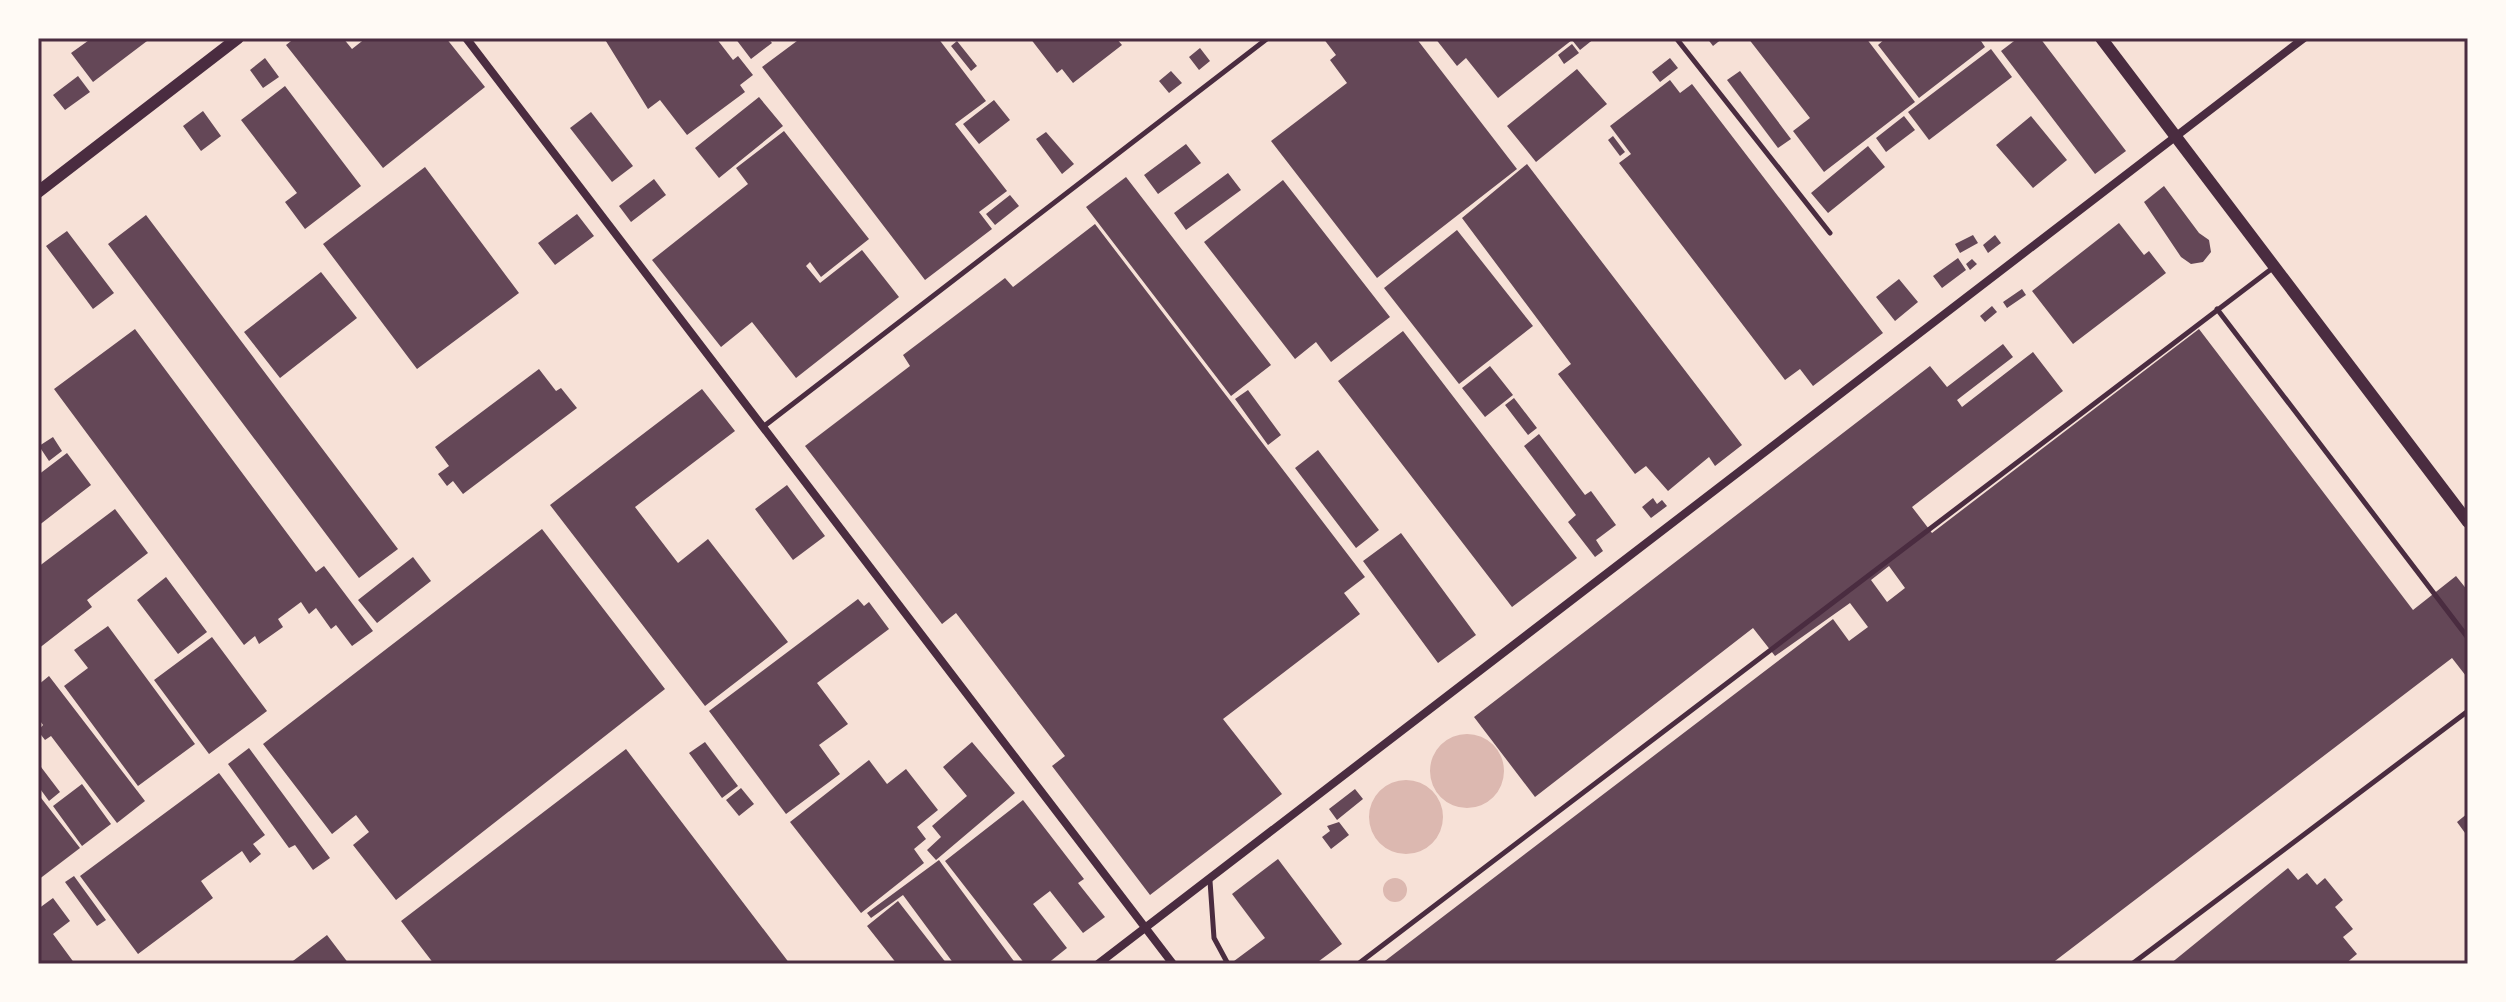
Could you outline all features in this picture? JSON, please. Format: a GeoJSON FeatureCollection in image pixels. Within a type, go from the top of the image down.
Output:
{"type":"FeatureCollection","features":[{"type":"Feature","properties":{"kind":"street"},"geometry":{"type":"LineString","coordinates":[[38,192],[238,38]]}},
{"type":"Feature","properties":{"kind":"street"},"geometry":{"type":"LineString","coordinates":[[466,38],[1173,964]]}},
{"type":"Feature","properties":{"kind":"street"},"geometry":{"type":"LineString","coordinates":[[2101,38],[2468,522]]}},
{"type":"Feature","properties":{"kind":"street"},"geometry":{"type":"LineString","coordinates":[[1098,964],[2304,38]]}},
{"type":"Feature","properties":{"kind":"lane"},"geometry":{"type":"LineString","coordinates":[[763,427],[1268,38]]}},
{"type":"Feature","properties":{"kind":"lane"},"geometry":{"type":"LineString","coordinates":[[1676,38],[1830,233]]}},
{"type":"Feature","properties":{"kind":"lane"},"geometry":{"type":"LineString","coordinates":[[1358,964],[2274,266]]}},
{"type":"Feature","properties":{"kind":"lane"},"geometry":{"type":"LineString","coordinates":[[2217,309],[2468,638]]}},
{"type":"Feature","properties":{"kind":"lane"},"geometry":{"type":"LineString","coordinates":[[2132,964],[2468,711]]}},
{"type":"Feature","properties":{"kind":"lane"},"geometry":{"type":"LineString","coordinates":[[1210,881],[1214,938],[1228,964]]}},
{"type":"Feature","properties":{"kind":"shaded area"},"geometry":{"type":"Polygon","coordinates":[[[1460,734],[1474,734],[1488,740],[1498,750],[1504,771],[1498,792],[1488,802],[1474,808],[1460,808],[1446,802],[1436,792],[1430,778],[1430,764],[1436,750],[1446,740],[1460,734]]]}},
{"type":"Feature","properties":{"kind":"shaded area"},"geometry":{"type":"Polygon","coordinates":[[[1399,780],[1413,780],[1427,786],[1437,796],[1443,817],[1437,838],[1427,848],[1413,854],[1399,854],[1385,848],[1375,838],[1369,824],[1369,810],[1375,796],[1385,786],[1399,780]]]}},
{"type":"Feature","properties":{"kind":"shaded area"},"geometry":{"type":"Polygon","coordinates":[[[1395,878],[1404,881],[1407,890],[1404,899],[1395,902],[1386,899],[1383,890],[1386,881],[1395,878]]]}},
{"type":"Feature","properties":{"kind":"building"},"geometry":{"type":"Polygon","coordinates":[[[92,38],[151,38],[93,82],[71,53],[92,38]]]}},
{"type":"Feature","properties":{"kind":"building"},"geometry":{"type":"Polygon","coordinates":[[[295,38],[343,38],[352,49],[366,38],[446,38],[485,87],[383,168],[286,45],[295,38]]]}},
{"type":"Feature","properties":{"kind":"building"},"geometry":{"type":"Polygon","coordinates":[[[604,38],[716,38],[733,60],[738,56],[753,75],[740,85],[745,92],[687,135],[660,100],[648,109],[604,38]]]}},
{"type":"Feature","properties":{"kind":"building"},"geometry":{"type":"Polygon","coordinates":[[[735,38],[768,38],[772,43],[751,59],[735,38]]]}},
{"type":"Feature","properties":{"kind":"building"},"geometry":{"type":"Polygon","coordinates":[[[801,38],[938,38],[986,101],[955,124],[1007,191],[979,212],[992,229],[925,280],[762,67],[801,38]]]}},
{"type":"Feature","properties":{"kind":"building"},"geometry":{"type":"Polygon","coordinates":[[[1030,38],[1116,38],[1122,45],[1073,83],[1062,69],[1057,73],[1030,38]]]}},
{"type":"Feature","properties":{"kind":"building"},"geometry":{"type":"Polygon","coordinates":[[[1323,38],[1416,38],[1517,169],[1377,278],[1271,141],[1347,83],[1330,60],[1336,55],[1323,38]]]}},
{"type":"Feature","properties":{"kind":"building"},"geometry":{"type":"Polygon","coordinates":[[[1435,38],[1595,38],[1580,50],[1572,40],[1498,98],[1466,58],[1457,66],[1435,38]]]}},
{"type":"Feature","properties":{"kind":"building"},"geometry":{"type":"Polygon","coordinates":[[[1707,38],[1723,38],[1713,46],[1707,38]]]}},
{"type":"Feature","properties":{"kind":"building"},"geometry":{"type":"Polygon","coordinates":[[[1748,38],[1866,38],[1915,102],[1824,172],[1793,131],[1810,118],[1748,38]]]}},
{"type":"Feature","properties":{"kind":"building"},"geometry":{"type":"Polygon","coordinates":[[[1886,38],[1979,38],[1985,47],[1919,98],[1878,45],[1886,38]]]}},
{"type":"Feature","properties":{"kind":"building"},"geometry":{"type":"Polygon","coordinates":[[[2018,38],[2040,38],[2126,151],[2095,174],[2001,51],[2018,38]]]}},
{"type":"Feature","properties":{"kind":"building"},"geometry":{"type":"Polygon","coordinates":[[[957,41],[977,66],[971,71],[951,46],[957,41]]]}},
{"type":"Feature","properties":{"kind":"building"},"geometry":{"type":"Polygon","coordinates":[[[1572,44],[1579,53],[1564,64],[1558,55],[1572,44]]]}},
{"type":"Feature","properties":{"kind":"building"},"geometry":{"type":"Polygon","coordinates":[[[1200,48],[1210,61],[1199,70],[1189,57],[1200,48]]]}},
{"type":"Feature","properties":{"kind":"building"},"geometry":{"type":"Polygon","coordinates":[[[1991,49],[2012,77],[1929,140],[1908,112],[1991,49]]]}},
{"type":"Feature","properties":{"kind":"building"},"geometry":{"type":"Polygon","coordinates":[[[265,58],[279,77],[263,88],[250,70],[265,58]]]}},
{"type":"Feature","properties":{"kind":"building"},"geometry":{"type":"Polygon","coordinates":[[[1670,58],[1678,68],[1660,82],[1652,72],[1670,58]]]}},
{"type":"Feature","properties":{"kind":"building"},"geometry":{"type":"Polygon","coordinates":[[[1577,69],[1607,104],[1536,162],[1507,126],[1577,69]]]}},
{"type":"Feature","properties":{"kind":"building"},"geometry":{"type":"Polygon","coordinates":[[[1171,71],[1182,83],[1169,93],[1159,81],[1171,71]]]}},
{"type":"Feature","properties":{"kind":"building"},"geometry":{"type":"Polygon","coordinates":[[[1740,71],[1791,139],[1778,148],[1727,80],[1740,71]]]}},
{"type":"Feature","properties":{"kind":"building"},"geometry":{"type":"Polygon","coordinates":[[[78,76],[90,92],[65,110],[53,95],[78,76]]]}},
{"type":"Feature","properties":{"kind":"building"},"geometry":{"type":"Polygon","coordinates":[[[1670,80],[1680,93],[1692,84],[1883,333],[1813,386],[1800,369],[1785,380],[1619,163],[1631,154],[1610,126],[1670,80]]]}},
{"type":"Feature","properties":{"kind":"building"},"geometry":{"type":"Polygon","coordinates":[[[285,86],[361,186],[305,229],[285,202],[297,193],[241,120],[285,86]]]}},
{"type":"Feature","properties":{"kind":"building"},"geometry":{"type":"Polygon","coordinates":[[[759,97],[783,126],[719,178],[695,148],[759,97]]]}},
{"type":"Feature","properties":{"kind":"building"},"geometry":{"type":"Polygon","coordinates":[[[994,100],[1010,120],[979,144],[963,124],[994,100]]]}},
{"type":"Feature","properties":{"kind":"building"},"geometry":{"type":"Polygon","coordinates":[[[203,111],[221,136],[201,151],[183,126],[203,111]]]}},
{"type":"Feature","properties":{"kind":"building"},"geometry":{"type":"Polygon","coordinates":[[[591,112],[633,166],[612,182],[570,128],[591,112]]]}},
{"type":"Feature","properties":{"kind":"building"},"geometry":{"type":"Polygon","coordinates":[[[1904,116],[1915,130],[1886,152],[1876,138],[1904,116]]]}},
{"type":"Feature","properties":{"kind":"building"},"geometry":{"type":"Polygon","coordinates":[[[2031,116],[2067,160],[2033,188],[1996,145],[2031,116]]]}},
{"type":"Feature","properties":{"kind":"building"},"geometry":{"type":"Polygon","coordinates":[[[784,131],[869,239],[821,277],[810,262],[806,266],[820,283],[862,250],[899,297],[796,378],[752,322],[721,347],[652,260],[748,184],[736,168],[784,131]]]}},
{"type":"Feature","properties":{"kind":"building"},"geometry":{"type":"Polygon","coordinates":[[[1046,132],[1074,164],[1062,174],[1036,139],[1046,132]]]}},
{"type":"Feature","properties":{"kind":"building"},"geometry":{"type":"Polygon","coordinates":[[[1613,136],[1625,152],[1620,156],[1608,140],[1613,136]]]}},
{"type":"Feature","properties":{"kind":"building"},"geometry":{"type":"Polygon","coordinates":[[[1186,144],[1201,163],[1158,194],[1144,175],[1186,144]]]}},
{"type":"Feature","properties":{"kind":"building"},"geometry":{"type":"Polygon","coordinates":[[[1868,146],[1885,167],[1828,213],[1811,193],[1868,146]]]}},
{"type":"Feature","properties":{"kind":"building"},"geometry":{"type":"Polygon","coordinates":[[[1527,164],[1742,445],[1715,466],[1709,457],[1668,491],[1646,466],[1635,474],[1558,374],[1571,364],[1462,218],[1527,164]]]}},
{"type":"Feature","properties":{"kind":"building"},"geometry":{"type":"Polygon","coordinates":[[[425,167],[519,293],[417,369],[323,244],[425,167]]]}},
{"type":"Feature","properties":{"kind":"building"},"geometry":{"type":"Polygon","coordinates":[[[1228,173],[1241,190],[1186,230],[1174,213],[1228,173]]]}},
{"type":"Feature","properties":{"kind":"building"},"geometry":{"type":"Polygon","coordinates":[[[1126,177],[1271,365],[1231,396],[1086,207],[1126,177]]]}},
{"type":"Feature","properties":{"kind":"building"},"geometry":{"type":"Polygon","coordinates":[[[654,179],[666,195],[631,222],[619,206],[654,179]]]}},
{"type":"Feature","properties":{"kind":"building"},"geometry":{"type":"Polygon","coordinates":[[[1283,180],[1390,317],[1331,362],[1316,342],[1295,359],[1204,242],[1283,180]]]}},
{"type":"Feature","properties":{"kind":"building"},"geometry":{"type":"Polygon","coordinates":[[[2164,186],[2199,233],[2209,240],[2211,252],[2203,262],[2191,264],[2181,257],[2144,202],[2164,186]]]}},
{"type":"Feature","properties":{"kind":"building"},"geometry":{"type":"Polygon","coordinates":[[[1010,195],[1019,206],[995,225],[986,214],[1010,195]]]}},
{"type":"Feature","properties":{"kind":"building"},"geometry":{"type":"Polygon","coordinates":[[[577,214],[594,236],[555,265],[538,243],[577,214]]]}},
{"type":"Feature","properties":{"kind":"building"},"geometry":{"type":"Polygon","coordinates":[[[146,215],[398,549],[359,578],[108,244],[146,215]]]}},
{"type":"Feature","properties":{"kind":"building"},"geometry":{"type":"Polygon","coordinates":[[[2119,223],[2144,255],[2149,251],[2166,273],[2073,344],[2032,291],[2119,223]]]}},
{"type":"Feature","properties":{"kind":"building"},"geometry":{"type":"Polygon","coordinates":[[[1095,224],[1365,577],[1344,593],[1360,614],[1223,719],[1282,794],[1150,895],[1052,766],[1065,756],[956,613],[942,624],[805,446],[910,366],[903,355],[1005,278],[1013,287],[1095,224]]]}},
{"type":"Feature","properties":{"kind":"building"},"geometry":{"type":"Polygon","coordinates":[[[1457,230],[1533,326],[1459,384],[1384,288],[1457,230]]]}},
{"type":"Feature","properties":{"kind":"building"},"geometry":{"type":"Polygon","coordinates":[[[67,231],[114,293],[93,309],[46,246],[67,231]]]}},
{"type":"Feature","properties":{"kind":"building"},"geometry":{"type":"Polygon","coordinates":[[[1973,235],[1978,243],[1960,253],[1955,244],[1973,235]]]}},
{"type":"Feature","properties":{"kind":"building"},"geometry":{"type":"Polygon","coordinates":[[[1995,235],[2001,243],[1988,253],[1983,245],[1995,235]]]}},
{"type":"Feature","properties":{"kind":"building"},"geometry":{"type":"Polygon","coordinates":[[[1958,258],[1966,270],[1942,288],[1933,276],[1958,258]]]}},
{"type":"Feature","properties":{"kind":"building"},"geometry":{"type":"Polygon","coordinates":[[[1972,259],[1977,264],[1970,270],[1966,264],[1972,259]]]}},
{"type":"Feature","properties":{"kind":"building"},"geometry":{"type":"Polygon","coordinates":[[[321,272],[357,318],[280,378],[244,332],[321,272]]]}},
{"type":"Feature","properties":{"kind":"building"},"geometry":{"type":"Polygon","coordinates":[[[1899,279],[1918,302],[1895,321],[1876,297],[1899,279]]]}},
{"type":"Feature","properties":{"kind":"building"},"geometry":{"type":"Polygon","coordinates":[[[2022,289],[2026,295],[2007,308],[2003,302],[2022,289]]]}},
{"type":"Feature","properties":{"kind":"building"},"geometry":{"type":"Polygon","coordinates":[[[1992,306],[1997,312],[1985,322],[1980,316],[1992,306]]]}},
{"type":"Feature","properties":{"kind":"building"},"geometry":{"type":"Polygon","coordinates":[[[135,329],[316,572],[324,566],[373,631],[352,646],[336,625],[331,629],[316,608],[309,614],[301,602],[278,619],[283,627],[259,644],[255,636],[244,645],[54,389],[135,329]]]}},
{"type":"Feature","properties":{"kind":"building"},"geometry":{"type":"Polygon","coordinates":[[[2199,329],[2413,610],[2456,576],[2468,591],[2466,676],[2452,658],[2051,964],[1381,964],[1833,619],[1849,641],[1868,627],[1850,603],[1775,656],[1753,628],[1535,797],[1474,717],[1930,366],[1947,387],[2003,344],[2013,357],[1957,400],[1962,407],[2033,352],[2063,391],[1912,507],[1932,533],[2199,329]],[[1889,566],[1871,580],[1887,602],[1905,588],[1889,566]]]}},
{"type":"Feature","properties":{"kind":"building"},"geometry":{"type":"Polygon","coordinates":[[[1403,331],[1577,558],[1512,607],[1338,381],[1403,331]]]}},
{"type":"Feature","properties":{"kind":"building"},"geometry":{"type":"Polygon","coordinates":[[[1490,366],[1513,395],[1485,417],[1462,388],[1490,366]]]}},
{"type":"Feature","properties":{"kind":"building"},"geometry":{"type":"Polygon","coordinates":[[[539,369],[556,391],[561,388],[577,408],[463,494],[453,481],[447,486],[438,474],[449,466],[435,447],[539,369]]]}},
{"type":"Feature","properties":{"kind":"building"},"geometry":{"type":"Polygon","coordinates":[[[702,389],[735,431],[635,507],[678,563],[708,539],[788,642],[705,706],[550,505],[702,389]]]}},
{"type":"Feature","properties":{"kind":"building"},"geometry":{"type":"Polygon","coordinates":[[[1248,390],[1281,435],[1268,445],[1235,399],[1248,390]]]}},
{"type":"Feature","properties":{"kind":"building"},"geometry":{"type":"Polygon","coordinates":[[[1514,398],[1537,428],[1528,435],[1505,405],[1514,398]]]}},
{"type":"Feature","properties":{"kind":"building"},"geometry":{"type":"Polygon","coordinates":[[[1539,434],[1585,495],[1591,491],[1616,525],[1596,540],[1603,551],[1595,557],[1568,522],[1576,515],[1524,446],[1539,434]]]}},
{"type":"Feature","properties":{"kind":"building"},"geometry":{"type":"Polygon","coordinates":[[[53,437],[62,451],[49,461],[39,446],[53,437]]]}},
{"type":"Feature","properties":{"kind":"building"},"geometry":{"type":"Polygon","coordinates":[[[1318,450],[1379,530],[1356,548],[1295,468],[1318,450]]]}},
{"type":"Feature","properties":{"kind":"building"},"geometry":{"type":"Polygon","coordinates":[[[67,453],[91,485],[38,526],[38,475],[67,453]]]}},
{"type":"Feature","properties":{"kind":"building"},"geometry":{"type":"Polygon","coordinates":[[[787,485],[825,536],[793,560],[755,509],[787,485]]]}},
{"type":"Feature","properties":{"kind":"building"},"geometry":{"type":"Polygon","coordinates":[[[1653,498],[1657,504],[1662,500],[1667,506],[1651,518],[1642,507],[1653,498]]]}},
{"type":"Feature","properties":{"kind":"building"},"geometry":{"type":"Polygon","coordinates":[[[115,509],[148,553],[87,600],[92,607],[38,649],[38,567],[115,509]]]}},
{"type":"Feature","properties":{"kind":"building"},"geometry":{"type":"Polygon","coordinates":[[[542,529],[665,689],[396,900],[353,845],[369,832],[356,815],[332,834],[263,744],[542,529]]]}},
{"type":"Feature","properties":{"kind":"building"},"geometry":{"type":"Polygon","coordinates":[[[1401,533],[1476,635],[1438,663],[1363,561],[1401,533]]]}},
{"type":"Feature","properties":{"kind":"building"},"geometry":{"type":"Polygon","coordinates":[[[413,557],[431,581],[377,623],[358,600],[413,557]]]}},
{"type":"Feature","properties":{"kind":"building"},"geometry":{"type":"Polygon","coordinates":[[[166,577],[207,632],[178,654],[137,600],[166,577]]]}},
{"type":"Feature","properties":{"kind":"building"},"geometry":{"type":"Polygon","coordinates":[[[858,599],[864,606],[869,602],[889,629],[817,683],[848,724],[819,745],[840,774],[786,814],[709,711],[858,599]]]}},
{"type":"Feature","properties":{"kind":"building"},"geometry":{"type":"Polygon","coordinates":[[[108,626],[195,744],[138,786],[64,686],[88,668],[74,650],[108,626]]]}},
{"type":"Feature","properties":{"kind":"building"},"geometry":{"type":"Polygon","coordinates":[[[212,637],[267,711],[209,754],[154,680],[212,637]]]}},
{"type":"Feature","properties":{"kind":"building"},"geometry":{"type":"Polygon","coordinates":[[[49,676],[145,801],[117,823],[51,736],[45,740],[38,731],[43,725],[38,718],[38,685],[49,676]]]}},
{"type":"Feature","properties":{"kind":"building"},"geometry":{"type":"Polygon","coordinates":[[[705,742],[738,786],[722,798],[689,753],[705,742]]]}},
{"type":"Feature","properties":{"kind":"building"},"geometry":{"type":"Polygon","coordinates":[[[972,742],[1015,793],[936,860],[927,850],[941,837],[932,826],[967,796],[943,767],[972,742]]]}},
{"type":"Feature","properties":{"kind":"building"},"geometry":{"type":"Polygon","coordinates":[[[249,748],[330,858],[313,870],[295,845],[289,848],[228,764],[249,748]]]}},
{"type":"Feature","properties":{"kind":"building"},"geometry":{"type":"Polygon","coordinates":[[[626,749],[790,964],[434,964],[401,921],[626,749]]]}},
{"type":"Feature","properties":{"kind":"building"},"geometry":{"type":"Polygon","coordinates":[[[869,760],[887,784],[906,769],[938,810],[917,827],[926,839],[914,849],[924,863],[861,913],[790,822],[869,760]]]}},
{"type":"Feature","properties":{"kind":"building"},"geometry":{"type":"Polygon","coordinates":[[[38,763],[60,792],[49,801],[38,786],[38,763]]]}},
{"type":"Feature","properties":{"kind":"building"},"geometry":{"type":"Polygon","coordinates":[[[219,773],[265,835],[253,844],[261,854],[250,863],[242,851],[201,881],[213,898],[138,954],[80,876],[219,773]]]}},
{"type":"Feature","properties":{"kind":"building"},"geometry":{"type":"Polygon","coordinates":[[[82,784],[111,824],[82,846],[53,806],[82,784]]]}},
{"type":"Feature","properties":{"kind":"building"},"geometry":{"type":"Polygon","coordinates":[[[741,788],[754,804],[739,816],[726,800],[741,788]]]}},
{"type":"Feature","properties":{"kind":"building"},"geometry":{"type":"Polygon","coordinates":[[[1355,789],[1363,799],[1337,820],[1329,809],[1355,789]]]}},
{"type":"Feature","properties":{"kind":"building"},"geometry":{"type":"Polygon","coordinates":[[[38,794],[80,848],[38,880],[38,794]]]}},
{"type":"Feature","properties":{"kind":"building"},"geometry":{"type":"Polygon","coordinates":[[[1023,800],[1084,879],[1078,883],[1105,917],[1083,933],[1050,891],[1033,904],[1067,948],[1047,964],[1025,964],[945,861],[1023,800]]]}},
{"type":"Feature","properties":{"kind":"building"},"geometry":{"type":"Polygon","coordinates":[[[2468,813],[2468,837],[2457,822],[2468,813]]]}},
{"type":"Feature","properties":{"kind":"building"},"geometry":{"type":"Polygon","coordinates":[[[1339,822],[1349,835],[1331,849],[1322,837],[1330,831],[1327,826],[1339,822]]]}},
{"type":"Feature","properties":{"kind":"building"},"geometry":{"type":"Polygon","coordinates":[[[1278,859],[1342,944],[1315,964],[1230,964],[1265,938],[1232,894],[1278,859]]]}},
{"type":"Feature","properties":{"kind":"building"},"geometry":{"type":"Polygon","coordinates":[[[939,860],[1016,964],[954,964],[903,895],[871,918],[867,913],[939,860]]]}},
{"type":"Feature","properties":{"kind":"building"},"geometry":{"type":"Polygon","coordinates":[[[2288,868],[2298,880],[2307,873],[2317,885],[2325,878],[2343,900],[2335,907],[2353,929],[2343,937],[2357,954],[2345,964],[2170,964],[2288,868]]]}},
{"type":"Feature","properties":{"kind":"building"},"geometry":{"type":"Polygon","coordinates":[[[74,876],[106,920],[97,926],[65,882],[74,876]]]}},
{"type":"Feature","properties":{"kind":"building"},"geometry":{"type":"Polygon","coordinates":[[[53,898],[70,921],[53,934],[75,964],[38,964],[38,909],[53,898]]]}},
{"type":"Feature","properties":{"kind":"building"},"geometry":{"type":"Polygon","coordinates":[[[898,901],[947,964],[897,964],[867,926],[898,901]]]}},
{"type":"Feature","properties":{"kind":"building"},"geometry":{"type":"Polygon","coordinates":[[[327,935],[349,964],[289,964],[327,935]]]}}]}
